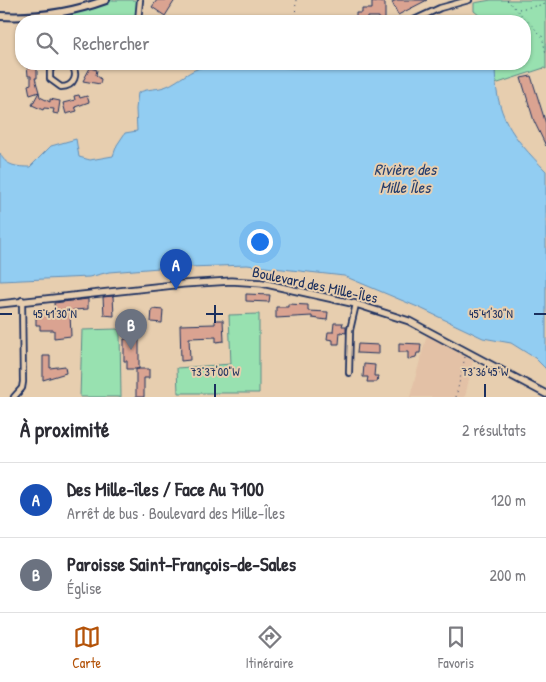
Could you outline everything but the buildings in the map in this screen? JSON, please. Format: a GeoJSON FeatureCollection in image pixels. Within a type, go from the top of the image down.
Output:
{"type":"FeatureCollection","features":[{"type":"Feature","properties":{"kind":"main road"},"geometry":{"type":"LineString","coordinates":[[34,15],[106,0]]}},
{"type":"Feature","properties":{"kind":"main road"},"geometry":{"type":"LineString","coordinates":[[0,16],[15,16]]}},
{"type":"Feature","properties":{"kind":"street"},"geometry":{"type":"LineString","coordinates":[[139,15],[140,0]]}},
{"type":"Feature","properties":{"kind":"street"},"geometry":{"type":"LineString","coordinates":[[425,15],[440,8],[469,0]]}},
{"type":"Feature","properties":{"kind":"street"},"geometry":{"type":"LineString","coordinates":[[50,70],[50,79],[61,87],[69,86],[75,79],[74,70]]}},
{"type":"Feature","properties":{"kind":"street","name":"Boulevard des Mille-Îles"},"geometry":{"type":"LineString","coordinates":[[0,304],[22,300],[231,281],[262,283],[356,304],[409,321],[546,394]]}},
{"type":"Feature","properties":{"kind":"street"},"geometry":{"type":"LineString","coordinates":[[14,397],[22,388],[23,382],[22,300]]}},
{"type":"Feature","properties":{"kind":"street"},"geometry":{"type":"LineString","coordinates":[[349,373],[350,330],[356,304]]}},
{"type":"Feature","properties":{"kind":"path"},"geometry":{"type":"LineString","coordinates":[[295,15],[296,0]]}},
{"type":"Feature","properties":{"kind":"path"},"geometry":{"type":"LineString","coordinates":[[506,0],[521,15]]}},
{"type":"Feature","properties":{"kind":"path"},"geometry":{"type":"LineString","coordinates":[[518,10],[546,4]]}},
{"type":"Feature","properties":{"kind":"path"},"geometry":{"type":"LineString","coordinates":[[531,26],[542,36],[546,54]]}},
{"type":"Feature","properties":{"kind":"path"},"geometry":{"type":"LineString","coordinates":[[456,397],[466,351]]}},
{"type":"Feature","properties":{"kind":"shaded area"},"geometry":{"type":"Polygon","coordinates":[[[427,335],[473,361],[465,397],[410,397],[427,335]]]}},
{"type":"Feature","properties":{"kind":"green space"},"geometry":{"type":"Polygon","coordinates":[[[97,0],[139,0],[138,15],[26,15],[62,11],[97,0]]]}},
{"type":"Feature","properties":{"kind":"green space"},"geometry":{"type":"Polygon","coordinates":[[[491,0],[546,0],[546,69],[544,68],[495,84],[495,70],[531,70],[531,15],[479,15],[474,11],[474,3],[491,0]]]}},
{"type":"Feature","properties":{"kind":"green space"},"geometry":{"type":"Polygon","coordinates":[[[259,314],[259,393],[178,393],[177,368],[231,364],[229,315],[259,314]]]}},
{"type":"Feature","properties":{"kind":"green space"},"geometry":{"type":"Polygon","coordinates":[[[117,329],[120,332],[121,397],[80,397],[82,330],[117,329]]]}},
{"type":"Feature","properties":{"kind":"water","name":"Rivière des Mille Îles"},"geometry":{"type":"Polygon","coordinates":[[[195,70],[495,70],[498,98],[507,123],[514,135],[546,171],[546,369],[535,358],[511,343],[483,338],[420,308],[344,276],[247,265],[159,268],[109,272],[89,277],[0,281],[0,153],[8,163],[16,166],[30,167],[51,146],[76,139],[79,157],[90,160],[113,156],[117,145],[125,133],[137,131],[136,109],[138,93],[167,86],[195,70]]]}},
{"type":"Feature","properties":{"kind":"place","name":"Des Mille-îles / Face Au 7100"},"geometry":{"type":"Point","coordinates":[176,290]}},
{"type":"Feature","properties":{"kind":"place","name":"Paroisse Saint-François-de-Sales"},"geometry":{"type":"Point","coordinates":[131,350]}}]}
